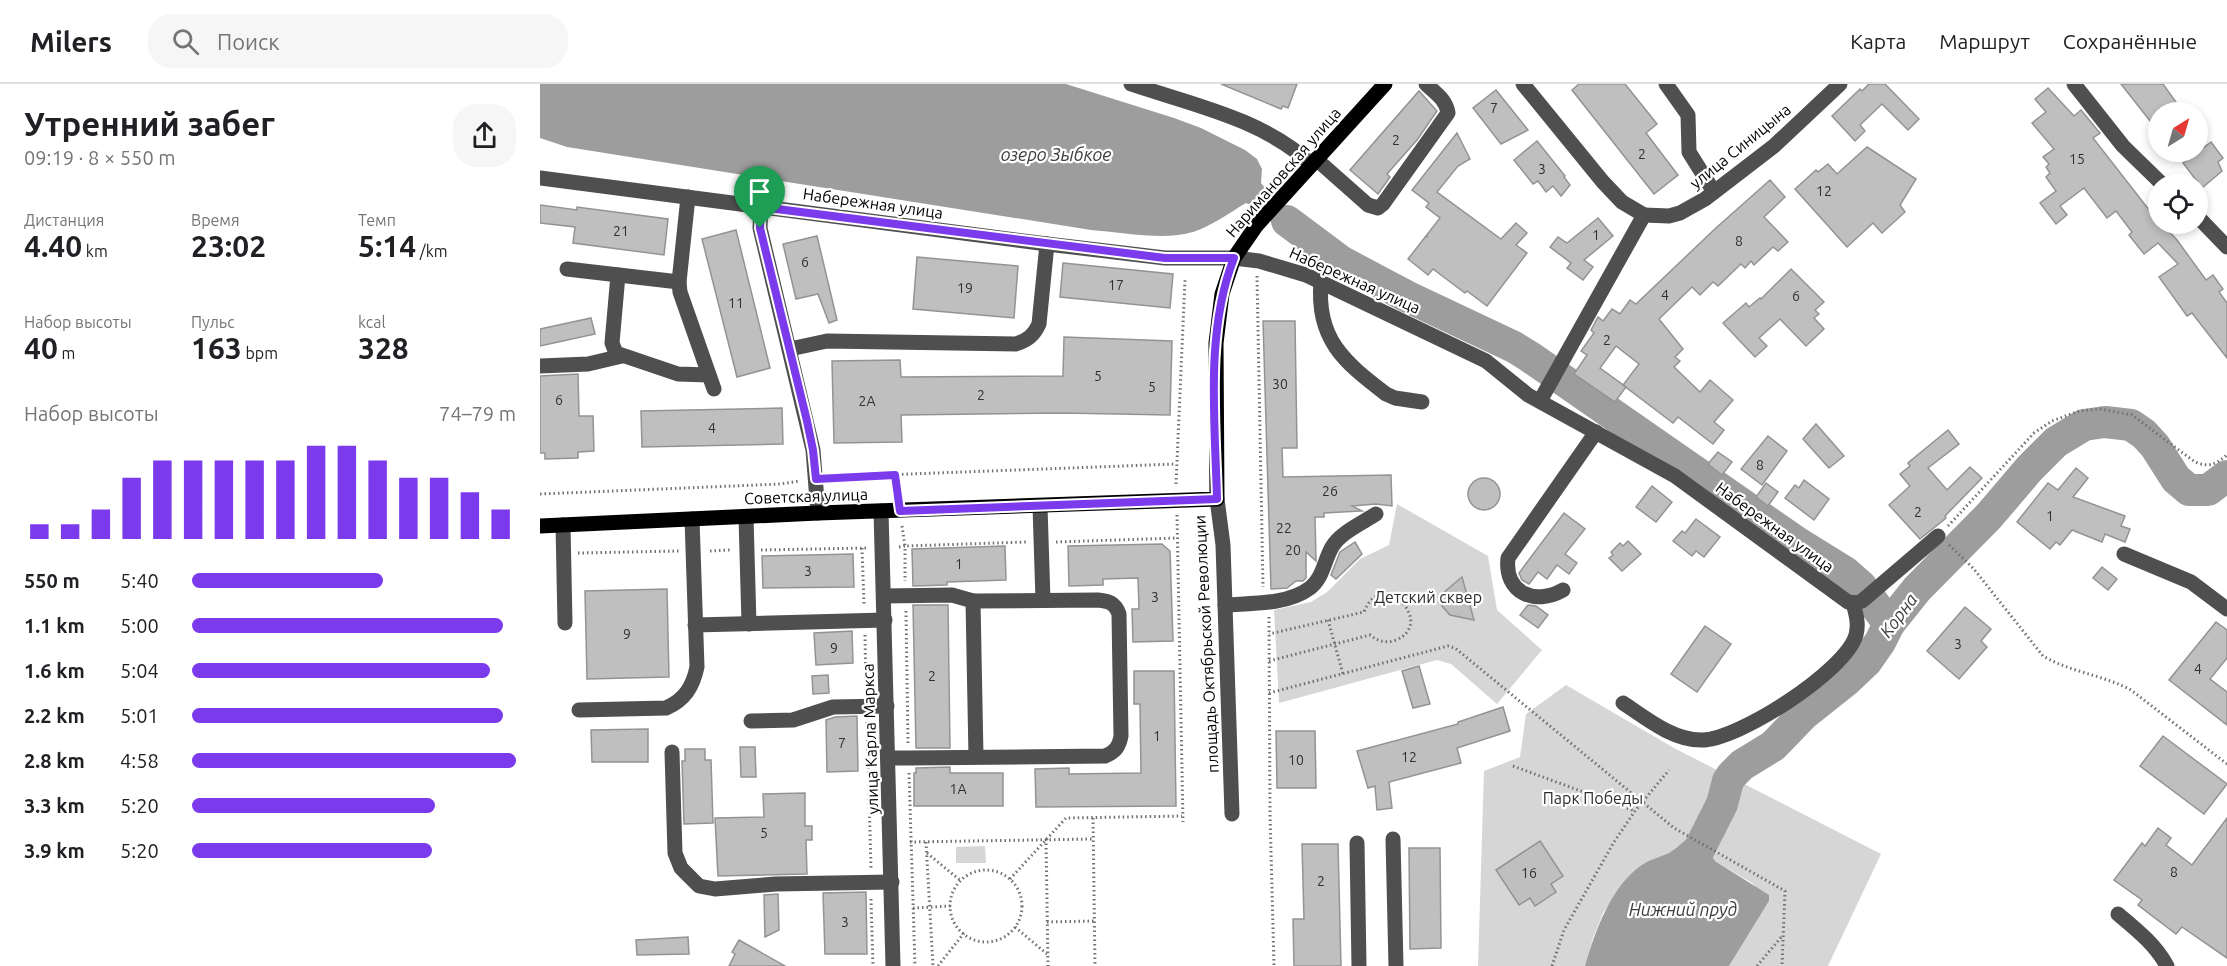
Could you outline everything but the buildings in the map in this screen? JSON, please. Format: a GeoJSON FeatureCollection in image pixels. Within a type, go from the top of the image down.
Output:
{"type":"FeatureCollection","features":[{"type":"Feature","properties":{"kind":"main road","name":"Наримановская улица"},"geometry":{"type":"LineString","coordinates":[[1234,258],[1256,226],[1385,84]]}},
{"type":"Feature","properties":{"kind":"main road","name":"площадь Октябрьской Революции"},"geometry":{"type":"LineString","coordinates":[[1217,499],[1216,334],[1222,294],[1234,258]]}},
{"type":"Feature","properties":{"kind":"main road","name":"Советская улица"},"geometry":{"type":"LineString","coordinates":[[540,526],[818,513],[1217,499]]}},
{"type":"Feature","properties":{"kind":"street"},"geometry":{"type":"LineString","coordinates":[[1131,84],[1258,128],[1295,149],[1368,204],[1378,208],[1448,112],[1447,105],[1426,84]]}},
{"type":"Feature","properties":{"kind":"street"},"geometry":{"type":"LineString","coordinates":[[1523,84],[1613,193],[1631,208],[1644,215],[1540,401]]}},
{"type":"Feature","properties":{"kind":"street"},"geometry":{"type":"LineString","coordinates":[[1666,84],[1688,115],[1689,152],[1714,192]]}},
{"type":"Feature","properties":{"kind":"street","name":"улица Синицына"},"geometry":{"type":"LineString","coordinates":[[1644,215],[1669,216],[1680,213],[1714,192],[1774,146],[1840,84]]}},
{"type":"Feature","properties":{"kind":"street"},"geometry":{"type":"LineString","coordinates":[[2074,84],[2123,146],[2152,174]]}},
{"type":"Feature","properties":{"kind":"street"},"geometry":{"type":"LineString","coordinates":[[540,171],[570,180]]}},
{"type":"Feature","properties":{"kind":"street","name":"Набережная улица"},"geometry":{"type":"LineString","coordinates":[[540,178],[570,180],[761,207],[1165,258],[1234,258],[1282,266],[1321,282],[1486,361],[1499,369],[1519,388],[1540,401],[1675,476],[1841,597],[1858,602]]}},
{"type":"Feature","properties":{"kind":"street"},"geometry":{"type":"LineString","coordinates":[[618,275],[612,343],[616,353],[678,374],[712,382],[679,282],[688,196]]}},
{"type":"Feature","properties":{"kind":"street"},"geometry":{"type":"LineString","coordinates":[[761,207],[760,228],[813,450],[818,513]]}},
{"type":"Feature","properties":{"kind":"street"},"geometry":{"type":"LineString","coordinates":[[2208,227],[2227,247]]}},
{"type":"Feature","properties":{"kind":"street"},"geometry":{"type":"LineString","coordinates":[[790,349],[826,341],[1016,344],[1026,341],[1035,333],[1039,324],[1047,244]]}},
{"type":"Feature","properties":{"kind":"street"},"geometry":{"type":"LineString","coordinates":[[567,269],[679,282]]}},
{"type":"Feature","properties":{"kind":"street"},"geometry":{"type":"LineString","coordinates":[[1321,282],[1320,307],[1325,331],[1338,351],[1386,394],[1395,398],[1422,402]]}},
{"type":"Feature","properties":{"kind":"street"},"geometry":{"type":"LineString","coordinates":[[540,366],[588,364],[622,356]]}},
{"type":"Feature","properties":{"kind":"street"},"geometry":{"type":"LineString","coordinates":[[1563,590],[1547,598],[1524,594],[1510,580],[1506,570],[1508,558],[1596,432]]}},
{"type":"Feature","properties":{"kind":"street","name":"площадь Октябрьской Революции"},"geometry":{"type":"LineString","coordinates":[[1217,499],[1223,545],[1232,814]]}},
{"type":"Feature","properties":{"kind":"street"},"geometry":{"type":"LineString","coordinates":[[1040,506],[1043,600]]}},
{"type":"Feature","properties":{"kind":"street","name":"улица Карла Маркса"},"geometry":{"type":"LineString","coordinates":[[881,511],[893,966]]}},
{"type":"Feature","properties":{"kind":"street"},"geometry":{"type":"LineString","coordinates":[[1225,605],[1282,599],[1309,589],[1321,574],[1337,540],[1376,514]]}},
{"type":"Feature","properties":{"kind":"street"},"geometry":{"type":"LineString","coordinates":[[746,517],[749,624]]}},
{"type":"Feature","properties":{"kind":"street"},"geometry":{"type":"LineString","coordinates":[[579,710],[666,708],[677,704],[688,692],[698,667],[692,519]]}},
{"type":"Feature","properties":{"kind":"street"},"geometry":{"type":"LineString","coordinates":[[563,525],[565,623]]}},
{"type":"Feature","properties":{"kind":"street"},"geometry":{"type":"LineString","coordinates":[[1623,703],[1680,737],[1702,741],[1724,736],[1789,701],[1845,654],[1856,635],[1858,602],[1941,538]]}},
{"type":"Feature","properties":{"kind":"street"},"geometry":{"type":"LineString","coordinates":[[2124,554],[2191,582],[2227,609]]}},
{"type":"Feature","properties":{"kind":"street"},"geometry":{"type":"LineString","coordinates":[[884,596],[952,595],[973,601],[1098,600],[1108,601],[1116,606],[1119,614],[1120,744],[1114,752],[1105,756],[889,758]]}},
{"type":"Feature","properties":{"kind":"street"},"geometry":{"type":"LineString","coordinates":[[973,601],[976,757]]}},
{"type":"Feature","properties":{"kind":"street"},"geometry":{"type":"LineString","coordinates":[[695,625],[885,620]]}},
{"type":"Feature","properties":{"kind":"street"},"geometry":{"type":"LineString","coordinates":[[750,721],[793,720],[832,707],[887,706]]}},
{"type":"Feature","properties":{"kind":"street"},"geometry":{"type":"LineString","coordinates":[[672,752],[675,853],[681,868],[699,886],[715,889],[777,884],[892,882]]}},
{"type":"Feature","properties":{"kind":"street"},"geometry":{"type":"LineString","coordinates":[[1393,839],[1396,966]]}},
{"type":"Feature","properties":{"kind":"street"},"geometry":{"type":"LineString","coordinates":[[1357,843],[1359,966]]}},
{"type":"Feature","properties":{"kind":"street"},"geometry":{"type":"LineString","coordinates":[[2118,914],[2150,941],[2167,966]]}},
{"type":"Feature","properties":{"kind":"path"},"geometry":{"type":"LineString","coordinates":[[1257,276],[1264,590],[1269,615],[1270,813],[1274,966]]}},
{"type":"Feature","properties":{"kind":"path"},"geometry":{"type":"LineString","coordinates":[[1182,822],[1176,464],[1185,280]]}},
{"type":"Feature","properties":{"kind":"path"},"geometry":{"type":"LineString","coordinates":[[2227,454],[2214,464],[2202,465],[2132,415],[2100,409],[2079,411],[2052,422],[2034,433],[1941,538],[1967,562],[2043,656],[2132,690],[2227,764]]}},
{"type":"Feature","properties":{"kind":"path"},"geometry":{"type":"LineString","coordinates":[[540,494],[780,484],[816,479],[895,475],[1176,464]]}},
{"type":"Feature","properties":{"kind":"path"},"geometry":{"type":"LineString","coordinates":[[895,475],[905,546]]}},
{"type":"Feature","properties":{"kind":"path"},"geometry":{"type":"LineString","coordinates":[[564,554],[882,548],[1177,538]]}},
{"type":"Feature","properties":{"kind":"path"},"geometry":{"type":"LineString","coordinates":[[862,548],[873,966]]}},
{"type":"Feature","properties":{"kind":"path"},"geometry":{"type":"LineString","coordinates":[[1269,634],[1364,612],[1369,602],[1383,595],[1399,598],[1405,603],[1409,612],[1410,620],[1407,631],[1395,640],[1383,642],[1370,635],[1269,661]]}},
{"type":"Feature","properties":{"kind":"path"},"geometry":{"type":"LineString","coordinates":[[1328,620],[1343,674]]}},
{"type":"Feature","properties":{"kind":"path"},"geometry":{"type":"LineString","coordinates":[[1269,693],[1448,646],[1455,648],[1642,803],[1684,834],[1785,891],[1782,966]]}},
{"type":"Feature","properties":{"kind":"path"},"geometry":{"type":"LineString","coordinates":[[1513,766],[1635,811]]}},
{"type":"Feature","properties":{"kind":"path"},"geometry":{"type":"LineString","coordinates":[[1552,966],[1564,930],[1614,842],[1635,811],[1669,770]]}},
{"type":"Feature","properties":{"kind":"path"},"geometry":{"type":"LineString","coordinates":[[1011,879],[1065,818],[1182,816]]}},
{"type":"Feature","properties":{"kind":"path"},"geometry":{"type":"LineString","coordinates":[[1093,818],[1095,966]]}},
{"type":"Feature","properties":{"kind":"path"},"geometry":{"type":"LineString","coordinates":[[1046,839],[1048,966]]}},
{"type":"Feature","properties":{"kind":"path"},"geometry":{"type":"LineString","coordinates":[[910,842],[1093,839]]}},
{"type":"Feature","properties":{"kind":"path"},"geometry":{"type":"LineString","coordinates":[[926,842],[936,966]]}},
{"type":"Feature","properties":{"kind":"path"},"geometry":{"type":"LineString","coordinates":[[927,853],[961,881]]}},
{"type":"Feature","properties":{"kind":"path"},"geometry":{"type":"LineString","coordinates":[[986,870],[1002,873],[1011,879],[1018,889],[1022,906],[1021,916],[1015,927],[1002,938],[993,941],[974,939],[964,933],[953,919],[951,906],[954,890],[961,881],[976,871],[986,870]]}},
{"type":"Feature","properties":{"kind":"path"},"geometry":{"type":"LineString","coordinates":[[913,908],[951,906]]}},
{"type":"Feature","properties":{"kind":"path"},"geometry":{"type":"LineString","coordinates":[[1047,922],[1094,921]]}},
{"type":"Feature","properties":{"kind":"path"},"geometry":{"type":"LineString","coordinates":[[1015,927],[1047,954]]}},
{"type":"Feature","properties":{"kind":"path"},"geometry":{"type":"LineString","coordinates":[[936,966],[964,933]]}},
{"type":"Feature","properties":{"kind":"path"},"geometry":{"type":"LineString","coordinates":[[1757,966],[1783,935]]}},
{"type":"Feature","properties":{"kind":"green space","name":"Детский сквер"},"geometry":{"type":"Polygon","coordinates":[[[1397,504],[1488,556],[1497,610],[1542,650],[1497,704],[1451,664],[1437,660],[1279,703],[1274,610],[1311,602],[1327,592],[1360,559],[1389,545],[1397,504]]]}},
{"type":"Feature","properties":{"kind":"green space","name":"Парк Победы"},"geometry":{"type":"Polygon","coordinates":[[[1566,685],[1674,748],[1881,854],[1828,966],[1729,966],[1769,901],[1752,883],[1715,861],[1680,845],[1629,877],[1603,913],[1585,966],[1478,966],[1484,771],[1520,757],[1526,714],[1566,685]]]}},
{"type":"Feature","properties":{"kind":"green space"},"geometry":{"type":"Polygon","coordinates":[[[985,846],[986,863],[956,863],[956,847],[985,846]]]}},
{"type":"Feature","properties":{"kind":"water","name":"озеро Зыбкое"},"geometry":{"type":"Polygon","coordinates":[[[540,84],[1066,84],[1174,118],[1201,128],[1245,150],[1257,159],[1262,169],[1261,183],[1265,188],[1250,205],[1246,203],[1214,223],[1182,235],[1156,236],[1091,230],[567,147],[540,138],[540,84]]]}},
{"type":"Feature","properties":{"kind":"water","name":"Нижний пруд"},"geometry":{"type":"Polygon","coordinates":[[[1686,840],[1769,895],[1769,901],[1729,966],[1585,966],[1606,909],[1623,883],[1645,863],[1670,852],[1686,840]]]}},
{"type":"Feature","properties":{"kind":"waterway"},"geometry":{"type":"LineString","coordinates":[[1287,221],[1342,262],[1530,357],[1795,541],[1845,572],[1861,586],[1889,624]]}},
{"type":"Feature","properties":{"kind":"waterway","name":"Корна"},"geometry":{"type":"LineString","coordinates":[[1681,885],[1722,804],[1728,781],[1732,775],[1742,765],[1773,746],[1803,715],[1866,662],[1889,624],[1917,589],[1989,516],[2029,469],[2056,442],[2084,425],[2105,422],[2131,425],[2155,446],[2176,479],[2189,490],[2208,490],[2227,476]]}},
{"type":"Feature","properties":{"kind":"route"},"geometry":{"type":"LineString","coordinates":[[761,207],[1165,258],[1234,258],[1222,294],[1216,343],[1217,499],[900,511],[895,475],[816,479],[807,421],[760,228],[761,207]]}}]}
